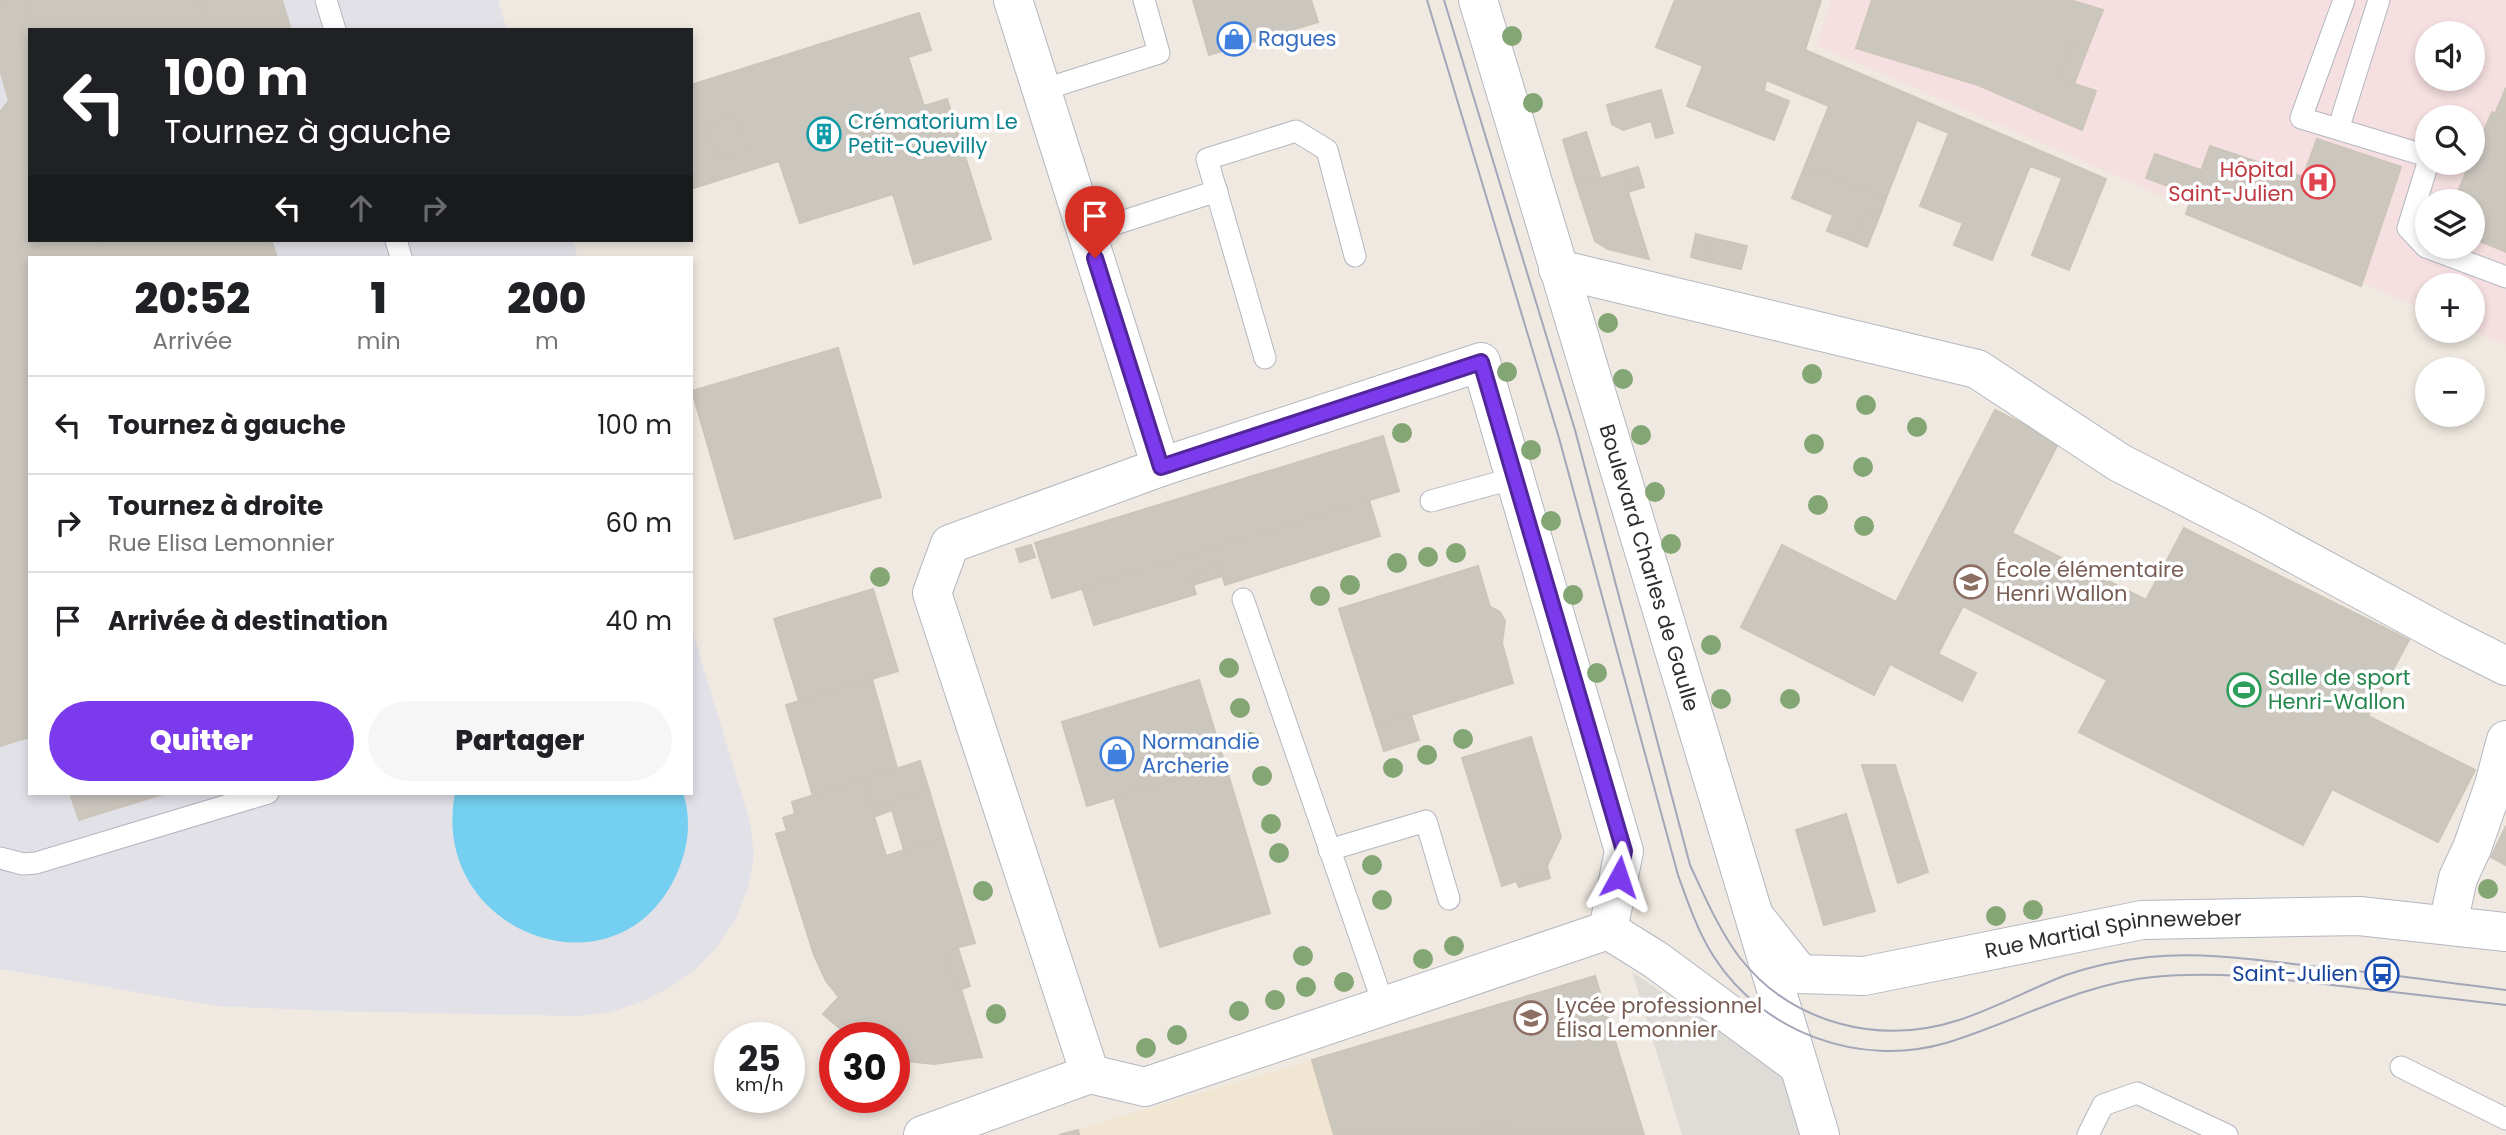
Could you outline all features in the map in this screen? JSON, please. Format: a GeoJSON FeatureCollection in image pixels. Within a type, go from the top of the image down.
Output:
{"type":"FeatureCollection","features":[{"type":"Feature","properties":{"kind":"street"},"geometry":{"type":"LineString","coordinates":[[1013,0],[1161,467]]}},
{"type":"Feature","properties":{"kind":"street","name":"Boulevard Charles de Gaulle"},"geometry":{"type":"LineString","coordinates":[[1478,0],[1820,1135]]}},
{"type":"Feature","properties":{"kind":"street"},"geometry":{"type":"LineString","coordinates":[[1558,269],[1977,369],[2120,463],[2506,666]]}},
{"type":"Feature","properties":{"kind":"street"},"geometry":{"type":"LineString","coordinates":[[1090,1074],[932,593],[950,544],[1161,467],[1481,362],[1624,851],[1608,930]]}},
{"type":"Feature","properties":{"kind":"street"},"geometry":{"type":"LineString","coordinates":[[2448,924],[2458,878],[2490,798],[2506,740]]}},
{"type":"Feature","properties":{"kind":"street","name":"Rue Martial Spinneweber"},"geometry":{"type":"LineString","coordinates":[[1752,914],[1800,974],[1864,976],[2141,920],[2360,916],[2506,932]]}},
{"type":"Feature","properties":{"kind":"street"},"geometry":{"type":"LineString","coordinates":[[923,1135],[1090,1074],[1145,1087],[1608,930]]}},
{"type":"Feature","properties":{"kind":"street"},"geometry":{"type":"LineString","coordinates":[[1608,930],[1656,960],[1798,1065]]}},
{"type":"Feature","properties":{"kind":"lane"},"geometry":{"type":"LineString","coordinates":[[326,0],[334,28]]}},
{"type":"Feature","properties":{"kind":"lane"},"geometry":{"type":"LineString","coordinates":[[1042,90],[1159,53],[1144,0]]}},
{"type":"Feature","properties":{"kind":"lane"},"geometry":{"type":"LineString","coordinates":[[2344,0],[2301,118],[2415,152]]}},
{"type":"Feature","properties":{"kind":"lane"},"geometry":{"type":"LineString","coordinates":[[2342,117],[2379,0]]}},
{"type":"Feature","properties":{"kind":"lane"},"geometry":{"type":"LineString","coordinates":[[1265,358],[1207,159],[1296,131],[1326,150],[1355,257]]}},
{"type":"Feature","properties":{"kind":"lane"},"geometry":{"type":"LineString","coordinates":[[2424,175],[2408,228],[2426,247],[2506,277]]}},
{"type":"Feature","properties":{"kind":"lane"},"geometry":{"type":"LineString","coordinates":[[1087,233],[1217,191]]}},
{"type":"Feature","properties":{"kind":"lane"},"geometry":{"type":"LineString","coordinates":[[1431,501],[1514,478]]}},
{"type":"Feature","properties":{"kind":"lane"},"geometry":{"type":"LineString","coordinates":[[1243,598],[1384,1006]]}},
{"type":"Feature","properties":{"kind":"lane"},"geometry":{"type":"LineString","coordinates":[[0,858],[23,864],[36,863],[261,795]]}},
{"type":"Feature","properties":{"kind":"lane"},"geometry":{"type":"LineString","coordinates":[[1329,850],[1426,821],[1449,899]]}},
{"type":"Feature","properties":{"kind":"lane"},"geometry":{"type":"LineString","coordinates":[[2401,1067],[2506,1119]]}},
{"type":"Feature","properties":{"kind":"lane"},"geometry":{"type":"LineString","coordinates":[[2088,1135],[2103,1105],[2137,1093],[2227,1135]]}},
{"type":"Feature","properties":{"kind":"shaded area"},"geometry":{"type":"Polygon","coordinates":[[[0,0],[498,0],[506,28],[28,28],[28,242],[573,242],[578,256],[28,256],[28,795],[455,795],[451,816],[467,877],[486,905],[503,920],[548,940],[570,942],[612,937],[634,924],[689,826],[683,795],[693,795],[693,633],[750,822],[754,856],[748,888],[736,918],[717,947],[696,969],[672,986],[643,1001],[611,1012],[576,1016],[218,1006],[0,969],[0,0]]]}},
{"type":"Feature","properties":{"kind":"shaded area","name":"Hôpital Saint-Julien"},"geometry":{"type":"Polygon","coordinates":[[[1832,0],[2506,0],[2506,345],[2485,336],[2485,273],[2415,273],[2415,306],[1816,45],[1832,0]]]}},
{"type":"Feature","properties":{"kind":"shaded area"},"geometry":{"type":"Polygon","coordinates":[[[1632,972],[1780,1071],[1800,1135],[1682,1135],[1632,972]]]}},
{"type":"Feature","properties":{"kind":"shaded area","name":"Lycée professionnel Élisa Lemonnier"},"geometry":{"type":"Polygon","coordinates":[[[1595,976],[1644,1135],[1059,1135],[1595,976]]]}},
{"type":"Feature","properties":{"kind":"water"},"geometry":{"type":"Polygon","coordinates":[[[455,795],[684,795],[686,802],[687,839],[683,857],[654,909],[618,934],[578,943],[537,936],[500,916],[471,885],[454,843],[455,795]]]}},
{"type":"Feature","properties":{"kind":"building"},"geometry":{"type":"Polygon","coordinates":[[[26,0],[34,28],[28,28],[28,242],[101,242],[105,256],[28,256],[28,738],[0,746],[0,112],[9,101],[0,70],[0,1],[26,0]]]}},
{"type":"Feature","properties":{"kind":"building"},"geometry":{"type":"Polygon","coordinates":[[[26,0],[199,0],[207,28],[34,28],[26,0]]]}},
{"type":"Feature","properties":{"kind":"building"},"geometry":{"type":"Polygon","coordinates":[[[199,0],[282,0],[290,28],[207,28],[199,0]]]}},
{"type":"Feature","properties":{"kind":"building","name":"Ragues"},"geometry":{"type":"Polygon","coordinates":[[[1193,0],[1311,0],[1318,22],[1209,55],[1193,0]]]}},
{"type":"Feature","properties":{"kind":"building"},"geometry":{"type":"Polygon","coordinates":[[[1675,0],[1821,0],[1805,50],[2106,179],[2069,270],[2032,255],[2062,178],[2030,166],[1992,260],[1954,245],[1963,223],[1920,206],[1949,133],[1917,120],[1886,198],[1805,166],[1829,106],[1766,80],[1764,91],[1789,101],[1774,140],[1687,106],[1703,66],[1656,47],[1675,0]]]}},
{"type":"Feature","properties":{"kind":"building"},"geometry":{"type":"Polygon","coordinates":[[[1872,0],[2070,0],[2103,10],[2087,50],[2071,44],[2059,79],[2096,91],[2082,130],[1978,85],[1856,48],[1872,0]]]}},
{"type":"Feature","properties":{"kind":"building","name":"Crématorium Le Petit-Quevilly"},"geometry":{"type":"Polygon","coordinates":[[[919,13],[931,50],[908,57],[924,106],[947,99],[991,239],[914,264],[893,194],[800,223],[779,161],[693,188],[693,84],[919,13]]]}},
{"type":"Feature","properties":{"kind":"building"},"geometry":{"type":"Polygon","coordinates":[[[2071,44],[2087,50],[2074,84],[2059,79],[2071,44]]]}},
{"type":"Feature","properties":{"kind":"building"},"geometry":{"type":"Polygon","coordinates":[[[2506,88],[2506,119],[2495,114],[2506,88]]]}},
{"type":"Feature","properties":{"kind":"building"},"geometry":{"type":"Polygon","coordinates":[[[1661,90],[1673,133],[1656,138],[1651,121],[1623,130],[1612,124],[1607,105],[1661,90]]]}},
{"type":"Feature","properties":{"kind":"building"},"geometry":{"type":"Polygon","coordinates":[[[2492,112],[2506,119],[2506,252],[2485,243],[2485,189],[2459,189],[2465,175],[2485,175],[2485,129],[2492,112]]]}},
{"type":"Feature","properties":{"kind":"building"},"geometry":{"type":"Polygon","coordinates":[[[736,115],[747,150],[716,160],[706,124],[736,115]]]}},
{"type":"Feature","properties":{"kind":"building"},"geometry":{"type":"Polygon","coordinates":[[[1586,132],[1601,179],[1592,181],[1590,175],[1575,180],[1563,140],[1586,132]]]}},
{"type":"Feature","properties":{"kind":"building"},"geometry":{"type":"Polygon","coordinates":[[[2317,139],[2401,167],[2361,286],[2186,214],[2210,146],[2303,177],[2317,139]]]}},
{"type":"Feature","properties":{"kind":"building"},"geometry":{"type":"Polygon","coordinates":[[[2155,154],[2201,170],[2192,195],[2146,178],[2155,154]]]}},
{"type":"Feature","properties":{"kind":"building"},"geometry":{"type":"Polygon","coordinates":[[[1805,166],[1886,198],[1881,212],[1867,207],[1853,241],[1827,231],[1833,215],[1792,198],[1805,166]]]}},
{"type":"Feature","properties":{"kind":"building"},"geometry":{"type":"Polygon","coordinates":[[[1638,167],[1644,187],[1628,192],[1622,172],[1638,167]]]}},
{"type":"Feature","properties":{"kind":"building"},"geometry":{"type":"Polygon","coordinates":[[[1622,172],[1649,259],[1608,249],[1595,241],[1575,180],[1590,175],[1592,181],[1622,172]]]}},
{"type":"Feature","properties":{"kind":"building"},"geometry":{"type":"Polygon","coordinates":[[[1867,207],[1881,212],[1867,247],[1853,241],[1867,207]]]}},
{"type":"Feature","properties":{"kind":"building"},"geometry":{"type":"Polygon","coordinates":[[[1696,234],[1703,236],[1710,262],[1691,257],[1696,234]]]}},
{"type":"Feature","properties":{"kind":"building"},"geometry":{"type":"Polygon","coordinates":[[[1703,236],[1747,246],[1741,269],[1710,262],[1703,236]]]}},
{"type":"Feature","properties":{"kind":"building"},"geometry":{"type":"Polygon","coordinates":[[[101,242],[272,242],[277,256],[105,256],[101,242]]]}},
{"type":"Feature","properties":{"kind":"building"},"geometry":{"type":"Polygon","coordinates":[[[838,348],[881,497],[735,539],[693,391],[838,348]]]}},
{"type":"Feature","properties":{"kind":"building"},"geometry":{"type":"Polygon","coordinates":[[[1995,410],[2059,442],[2012,533],[2146,600],[2184,528],[2409,640],[2368,716],[2475,770],[2438,842],[2332,789],[2303,845],[2079,732],[2107,680],[1963,606],[1938,654],[1976,673],[1962,701],[1890,664],[1874,695],[1741,627],[1782,545],[1896,602],[1995,410]]]}},
{"type":"Feature","properties":{"kind":"building"},"geometry":{"type":"Polygon","coordinates":[[[1383,436],[1399,491],[1052,598],[1035,543],[1383,436]]]}},
{"type":"Feature","properties":{"kind":"building"},"geometry":{"type":"Polygon","coordinates":[[[1369,500],[1380,536],[1225,585],[1219,565],[1190,574],[1196,594],[1094,625],[1082,588],[1369,500]]]}},
{"type":"Feature","properties":{"kind":"building"},"geometry":{"type":"Polygon","coordinates":[[[1031,545],[1035,557],[1020,562],[1016,549],[1031,545]]]}},
{"type":"Feature","properties":{"kind":"building"},"geometry":{"type":"Polygon","coordinates":[[[1219,565],[1222,576],[1193,585],[1190,574],[1219,565]]]}},
{"type":"Feature","properties":{"kind":"building"},"geometry":{"type":"Polygon","coordinates":[[[1478,566],[1490,607],[1500,612],[1505,621],[1502,643],[1513,683],[1376,726],[1339,609],[1478,566]]]}},
{"type":"Feature","properties":{"kind":"building"},"geometry":{"type":"Polygon","coordinates":[[[873,589],[898,671],[799,701],[774,619],[873,589]]]}},
{"type":"Feature","properties":{"kind":"building"},"geometry":{"type":"Polygon","coordinates":[[[872,679],[897,768],[813,796],[786,705],[872,679]]]}},
{"type":"Feature","properties":{"kind":"building"},"geometry":{"type":"Polygon","coordinates":[[[1199,680],[1225,764],[1087,806],[1062,722],[1199,680]]]}},
{"type":"Feature","properties":{"kind":"building"},"geometry":{"type":"Polygon","coordinates":[[[1411,715],[1419,740],[1384,751],[1376,726],[1411,715]]]}},
{"type":"Feature","properties":{"kind":"building"},"geometry":{"type":"Polygon","coordinates":[[[1531,737],[1561,837],[1547,866],[1548,870],[1502,886],[1462,758],[1531,737]]]}},
{"type":"Feature","properties":{"kind":"building"},"geometry":{"type":"Polygon","coordinates":[[[920,761],[929,790],[873,807],[874,816],[863,780],[920,761]]]}},
{"type":"Feature","properties":{"kind":"building"},"geometry":{"type":"Polygon","coordinates":[[[1225,764],[1270,913],[1160,947],[1114,797],[1225,764]]]}},
{"type":"Feature","properties":{"kind":"building"},"geometry":{"type":"Polygon","coordinates":[[[1862,765],[1895,765],[1928,872],[1898,883],[1862,765]]]}},
{"type":"Feature","properties":{"kind":"building"},"geometry":{"type":"Polygon","coordinates":[[[863,780],[886,856],[943,837],[975,943],[955,948],[947,960],[954,985],[959,984],[961,989],[982,1057],[934,1064],[910,1061],[910,1022],[832,1022],[823,1014],[839,997],[826,981],[814,955],[776,834],[787,831],[783,818],[795,814],[792,802],[863,780]]]}},
{"type":"Feature","properties":{"kind":"building"},"geometry":{"type":"Polygon","coordinates":[[[929,790],[943,837],[904,850],[892,810],[876,816],[873,807],[929,790]]]}},
{"type":"Feature","properties":{"kind":"building"},"geometry":{"type":"Polygon","coordinates":[[[71,795],[160,795],[79,820],[71,795]]]}},
{"type":"Feature","properties":{"kind":"building"},"geometry":{"type":"Polygon","coordinates":[[[1846,814],[1875,911],[1824,925],[1796,830],[1846,814]]]}},
{"type":"Feature","properties":{"kind":"building"},"geometry":{"type":"Polygon","coordinates":[[[2506,826],[2506,865],[2491,857],[2506,826]]]}},
{"type":"Feature","properties":{"kind":"building"},"geometry":{"type":"Polygon","coordinates":[[[1548,870],[1550,878],[1519,887],[1516,880],[1548,870]]]}},
{"type":"Feature","properties":{"kind":"building"},"geometry":{"type":"Polygon","coordinates":[[[955,948],[958,948],[970,986],[961,989],[959,984],[954,985],[947,960],[955,948]]]}},
{"type":"Feature","properties":{"kind":"building","name":"Lycée professionnel Élisa Lemonnier"},"geometry":{"type":"Polygon","coordinates":[[[1595,976],[1644,1135],[1513,1135],[1509,1120],[1463,1135],[1334,1135],[1312,1060],[1595,976]]]}},
{"type":"Feature","properties":{"kind":"building"},"geometry":{"type":"Polygon","coordinates":[[[1509,1120],[1513,1135],[1463,1135],[1463,1134],[1509,1120]]]}},
{"type":"Feature","properties":{"kind":"building"},"geometry":{"type":"Polygon","coordinates":[[[1078,1130],[1079,1135],[1059,1135],[1078,1130]]]}},
{"type":"Feature","properties":{"kind":"tram line"},"geometry":{"type":"LineString","coordinates":[[1427,0],[1559,438],[1678,875],[1703,938],[1735,984],[1759,1006],[1786,1024],[1816,1038],[1848,1047],[1880,1051],[1913,1050],[1946,1043],[2099,987],[2175,975],[2265,978],[2506,1005]]}},
{"type":"Feature","properties":{"kind":"tram line"},"geometry":{"type":"LineString","coordinates":[[1444,0],[1575,430],[1690,865],[1725,936],[1761,981],[1785,999],[1811,1013],[1839,1023],[1899,1031],[1929,1028],[1959,1020],[2066,975],[2149,957],[2206,956],[2244,959],[2506,990]]}},
{"type":"Feature","properties":{"kind":"place","name":"Ragues"},"geometry":{"type":"Point","coordinates":[1234,39]}},
{"type":"Feature","properties":{"kind":"place","name":"Crématorium Le Petit-Quevilly"},"geometry":{"type":"Point","coordinates":[824,134]}},
{"type":"Feature","properties":{"kind":"place","name":"Hôpital Saint-Julien"},"geometry":{"type":"Point","coordinates":[2318,182]}},
{"type":"Feature","properties":{"kind":"place","name":"École élémentaire Henri Wallon"},"geometry":{"type":"Point","coordinates":[1971,582]}},
{"type":"Feature","properties":{"kind":"place","name":"Salle de sport Henri-Wallon"},"geometry":{"type":"Point","coordinates":[2244,690]}},
{"type":"Feature","properties":{"kind":"place","name":"Normandie Archerie"},"geometry":{"type":"Point","coordinates":[1117,754]}},
{"type":"Feature","properties":{"kind":"place","name":"Saint-Julien"},"geometry":{"type":"Point","coordinates":[2382,974]}},
{"type":"Feature","properties":{"kind":"place","name":"Lycée professionnel Élisa Lemonnier"},"geometry":{"type":"Point","coordinates":[1531,1018]}},
{"type":"Feature","properties":{"kind":"route"},"geometry":{"type":"LineString","coordinates":[[1095,258],[1161,467],[1481,362],[1624,851],[1619,877]]}}]}
